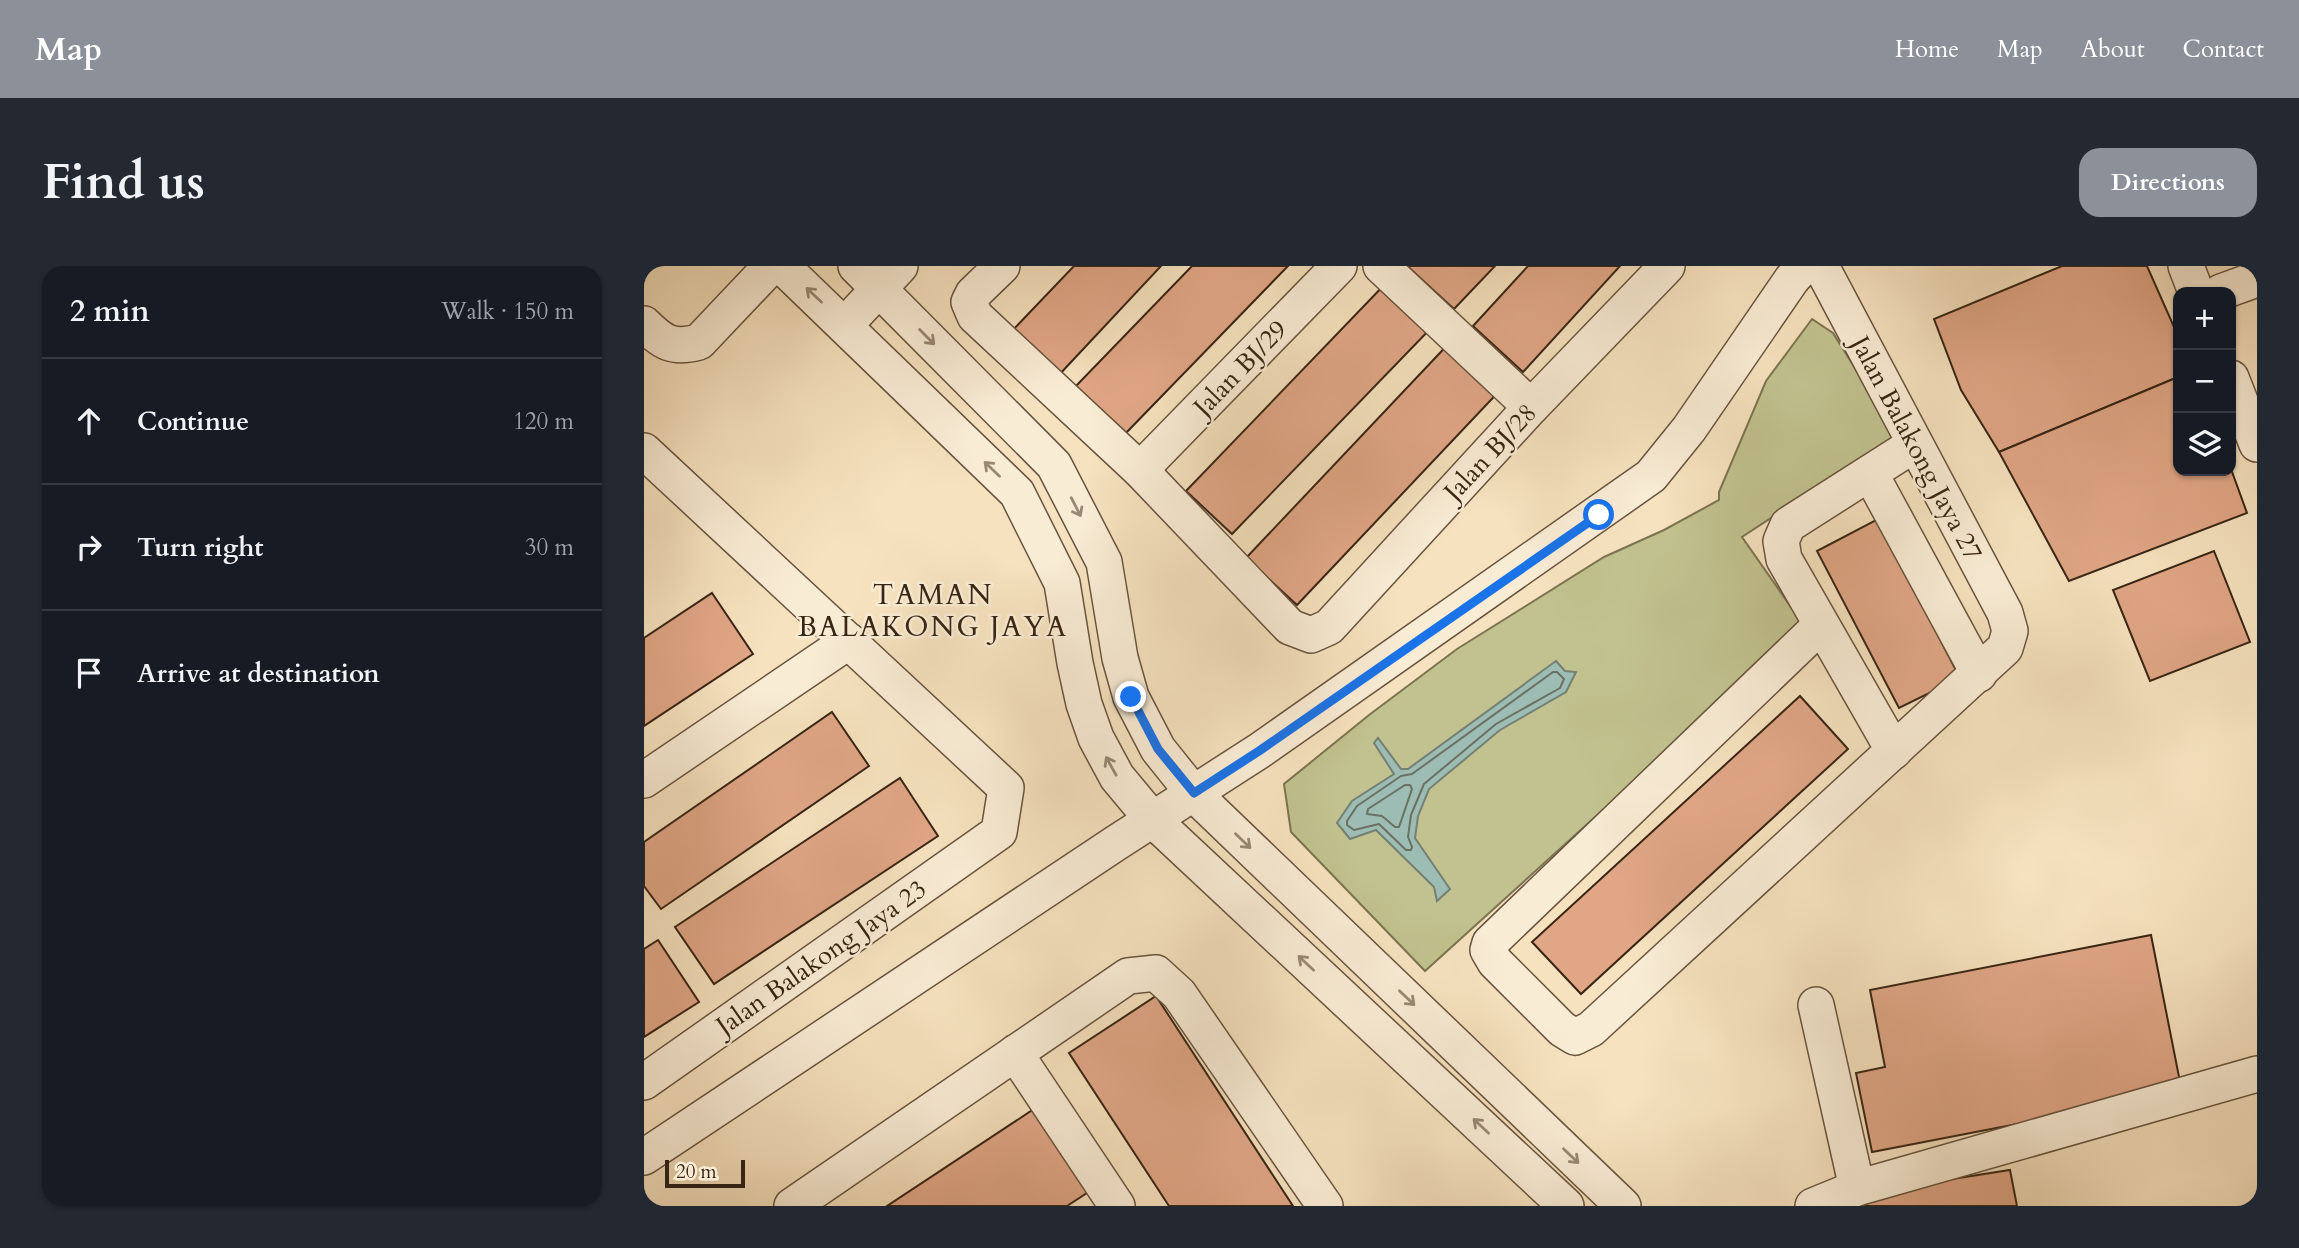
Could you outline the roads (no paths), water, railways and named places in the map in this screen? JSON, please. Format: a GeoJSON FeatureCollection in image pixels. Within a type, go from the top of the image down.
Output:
{"type":"FeatureCollection","features":[{"type":"Feature","properties":{"kind":"street"},"geometry":{"type":"LineString","coordinates":[[644,324],[668,344],[684,346],[699,342],[771,266]]}},
{"type":"Feature","properties":{"kind":"street"},"geometry":{"type":"LineString","coordinates":[[782,266],[1017,493],[1062,583],[1075,663],[1084,704],[1096,738],[1117,777],[1152,820],[1566,1206]]}},
{"type":"Feature","properties":{"kind":"street"},"geometry":{"type":"LineString","coordinates":[[1002,266],[973,294],[969,302],[975,316],[1140,470]]}},
{"type":"Feature","properties":{"kind":"street","name":"Jalan BJ/29"},"geometry":{"type":"LineString","coordinates":[[1140,470],[1339,266]]}},
{"type":"Feature","properties":{"kind":"street"},"geometry":{"type":"LineString","coordinates":[[1381,266],[1531,407]]}},
{"type":"Feature","properties":{"kind":"street","name":"Jalan BJ/28"},"geometry":{"type":"LineString","coordinates":[[1140,470],[1290,628],[1311,635],[1329,627],[1531,407],[1667,266]]}},
{"type":"Feature","properties":{"kind":"street"},"geometry":{"type":"LineString","coordinates":[[2186,266],[2194,287]]}},
{"type":"Feature","properties":{"kind":"street"},"geometry":{"type":"LineString","coordinates":[[644,1157],[1282,736],[1651,476],[1689,429],[1800,269]]}},
{"type":"Feature","properties":{"kind":"street","name":"Jalan Balakong Jaya 27"},"geometry":{"type":"LineString","coordinates":[[1800,269],[1914,444],[2005,613],[2010,631],[2005,648],[1979,674]]}},
{"type":"Feature","properties":{"kind":"street"},"geometry":{"type":"LineString","coordinates":[[845,325],[878,273],[1054,465],[1104,562],[1120,658],[1131,697],[1158,749],[1194,793],[1623,1206]]}},
{"type":"Feature","properties":{"kind":"street"},"geometry":{"type":"LineString","coordinates":[[2235,287],[2257,279]]}},
{"type":"Feature","properties":{"kind":"street"},"geometry":{"type":"LineString","coordinates":[[2236,391],[2257,444]]}},
{"type":"Feature","properties":{"kind":"street"},"geometry":{"type":"LineString","coordinates":[[1894,751],[1820,626],[1784,559],[1781,541],[1788,526],[1914,444]]}},
{"type":"Feature","properties":{"kind":"street"},"geometry":{"type":"LineString","coordinates":[[644,780],[849,641],[648,462]]}},
{"type":"Feature","properties":{"kind":"street"},"geometry":{"type":"LineString","coordinates":[[1820,626],[1490,943],[1488,950],[1495,962],[1562,1029],[1575,1037],[1591,1029],[1979,674],[1870,473]]}},
{"type":"Feature","properties":{"kind":"street","name":"Jalan Balakong Jaya 23"},"geometry":{"type":"LineString","coordinates":[[644,1082],[999,832],[1006,788],[849,641]]}},
{"type":"Feature","properties":{"kind":"street"},"geometry":{"type":"LineString","coordinates":[[792,1206],[1128,976],[1156,973],[1179,995],[1325,1206]]}},
{"type":"Feature","properties":{"kind":"street"},"geometry":{"type":"LineString","coordinates":[[1815,1005],[1857,1188]]}},
{"type":"Feature","properties":{"kind":"street"},"geometry":{"type":"LineString","coordinates":[[1015,1053],[1117,1206]]}},
{"type":"Feature","properties":{"kind":"street"},"geometry":{"type":"LineString","coordinates":[[1813,1206],[1857,1188],[2257,1074]]}},
{"type":"Feature","properties":{"kind":"water"},"geometry":{"type":"Polygon","coordinates":[[[1556,661],[1565,671],[1576,672],[1566,692],[1500,730],[1429,789],[1418,816],[1415,838],[1450,889],[1437,901],[1434,887],[1376,830],[1350,839],[1337,823],[1352,801],[1394,774],[1374,743],[1378,738],[1401,769],[1408,769],[1556,661]]]}},
{"type":"Feature","properties":{"kind":"district","name":"TAMAN BALAKONG JAYA"},"geometry":{"type":"Point","coordinates":[933,610]}}]}
